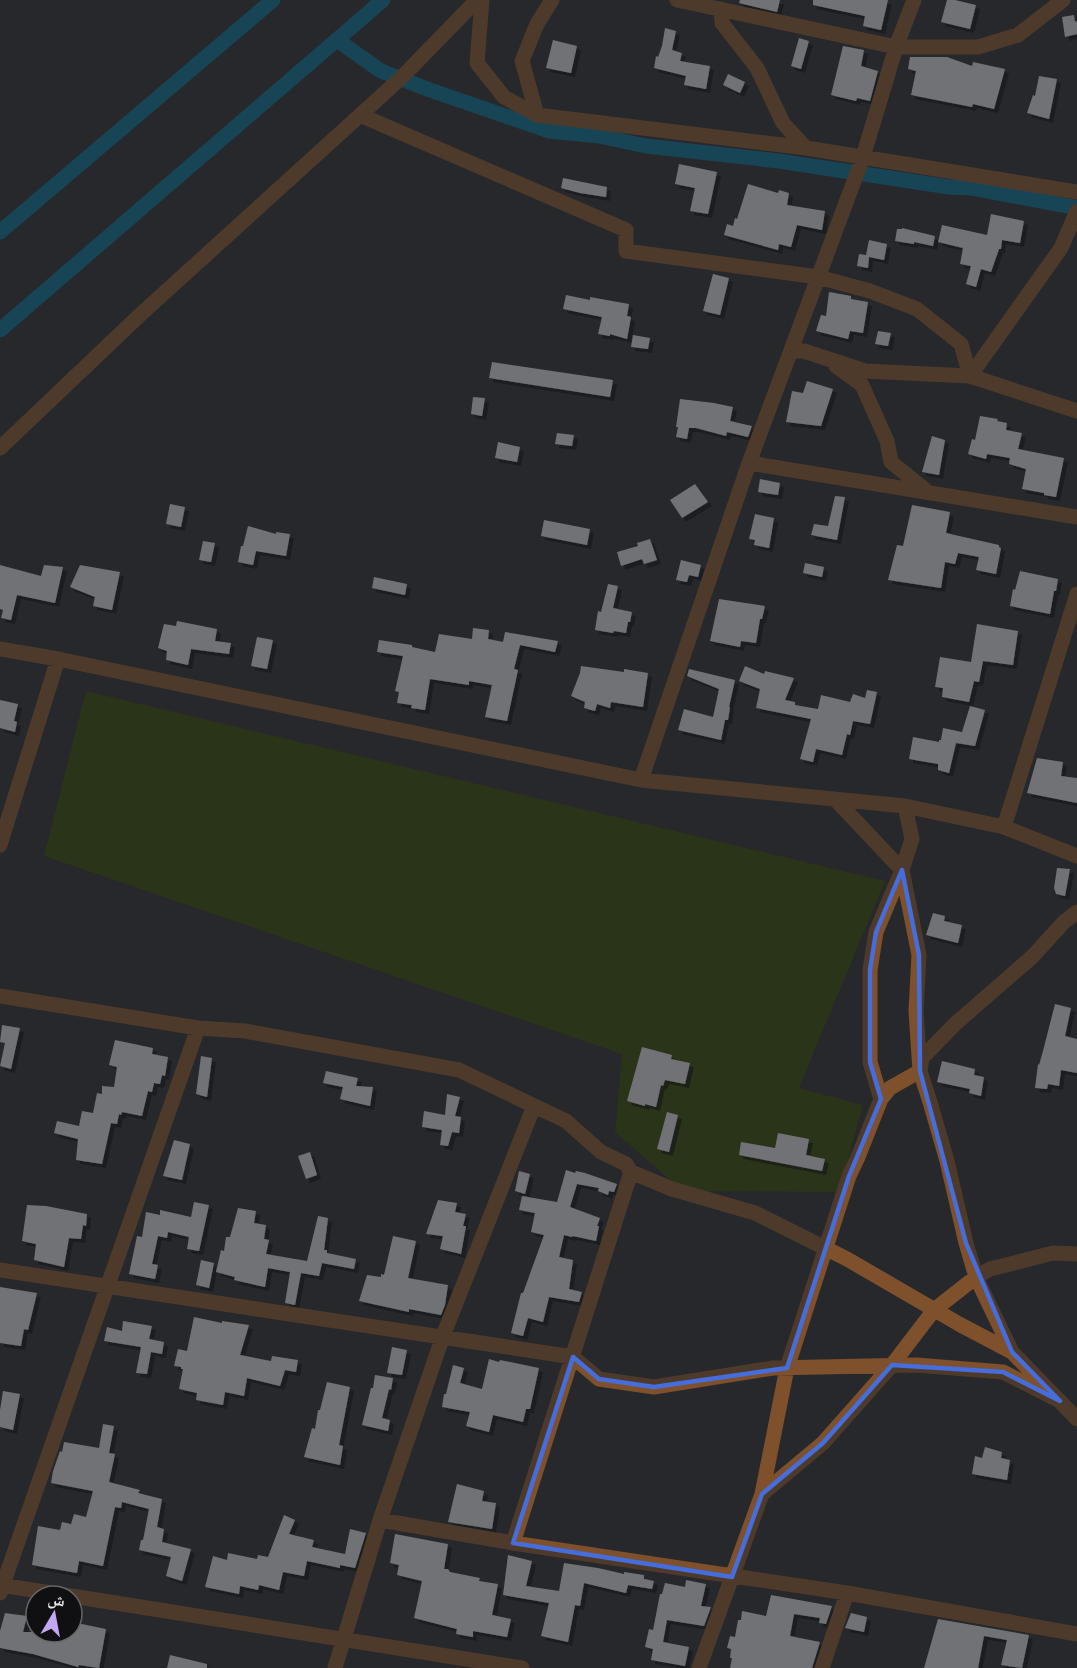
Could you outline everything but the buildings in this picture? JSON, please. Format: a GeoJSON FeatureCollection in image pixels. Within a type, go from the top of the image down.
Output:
{"type":"FeatureCollection","features":[{"type":"Feature","properties":{"kind":"street"},"geometry":{"type":"LineString","coordinates":[[0,448],[141,314],[401,78],[477,0]]}},
{"type":"Feature","properties":{"kind":"street"},"geometry":{"type":"LineString","coordinates":[[482,0],[477,63],[504,98],[537,115],[806,148],[1077,192]]}},
{"type":"Feature","properties":{"kind":"street"},"geometry":{"type":"LineString","coordinates":[[537,115],[522,61],[537,24],[552,0]]}},
{"type":"Feature","properties":{"kind":"street"},"geometry":{"type":"LineString","coordinates":[[677,0],[896,47],[978,47],[1018,34],[1063,0]]}},
{"type":"Feature","properties":{"kind":"street"},"geometry":{"type":"LineString","coordinates":[[641,780],[749,463],[863,157],[896,47],[914,0]]}},
{"type":"Feature","properties":{"kind":"street"},"geometry":{"type":"LineString","coordinates":[[721,9],[722,23],[757,68],[783,123],[806,148]]}},
{"type":"Feature","properties":{"kind":"street"},"geometry":{"type":"LineString","coordinates":[[360,116],[626,230],[626,251],[818,277],[870,291],[918,309],[960,344],[970,376]]}},
{"type":"Feature","properties":{"kind":"street"},"geometry":{"type":"LineString","coordinates":[[970,376],[1061,249],[1077,211]]}},
{"type":"Feature","properties":{"kind":"street"},"geometry":{"type":"LineString","coordinates":[[790,351],[804,351],[865,371],[970,376],[1077,411]]}},
{"type":"Feature","properties":{"kind":"street"},"geometry":{"type":"LineString","coordinates":[[827,359],[862,385],[887,441],[891,462],[929,493]]}},
{"type":"Feature","properties":{"kind":"street"},"geometry":{"type":"LineString","coordinates":[[749,463],[1077,517]]}},
{"type":"Feature","properties":{"kind":"street"},"geometry":{"type":"LineString","coordinates":[[1004,827],[1072,626],[1077,594]]}},
{"type":"Feature","properties":{"kind":"street"},"geometry":{"type":"LineString","coordinates":[[0,650],[58,659],[641,780],[905,806],[1004,827],[1077,856]]}},
{"type":"Feature","properties":{"kind":"street"},"geometry":{"type":"LineString","coordinates":[[0,845],[58,659]]}},
{"type":"Feature","properties":{"kind":"street"},"geometry":{"type":"LineString","coordinates":[[835,799],[902,870],[920,955],[916,1011],[920,1071],[947,1161],[976,1277],[1012,1352]]}},
{"type":"Feature","properties":{"kind":"street"},"geometry":{"type":"LineString","coordinates":[[881,1099],[870,1062],[870,970],[876,932],[902,870],[912,839],[905,806]]}},
{"type":"Feature","properties":{"kind":"street"},"geometry":{"type":"LineString","coordinates":[[920,1071],[922,1058],[955,1024],[1032,957],[1064,922],[1077,912]]}},
{"type":"Feature","properties":{"kind":"street"},"geometry":{"type":"LineString","coordinates":[[0,996],[198,1028],[245,1031],[459,1070],[566,1121],[602,1152],[626,1164],[631,1172],[672,1189],[755,1213],[847,1259],[1012,1352],[1077,1419]]}},
{"type":"Feature","properties":{"kind":"street"},"geometry":{"type":"LineString","coordinates":[[24,1591],[1,1588],[198,1028]]}},
{"type":"Feature","properties":{"kind":"street"},"geometry":{"type":"LineString","coordinates":[[699,1668],[762,1494],[787,1368],[849,1176],[881,1099],[890,1088],[920,1071]]}},
{"type":"Feature","properties":{"kind":"street"},"geometry":{"type":"LineString","coordinates":[[335,1668],[380,1520],[443,1336],[534,1106]]}},
{"type":"Feature","properties":{"kind":"street"},"geometry":{"type":"LineString","coordinates":[[513,1543],[631,1172]]}},
{"type":"Feature","properties":{"kind":"street"},"geometry":{"type":"LineString","coordinates":[[762,1494],[822,1443],[892,1365],[934,1310],[976,1277],[990,1269],[1053,1253],[1077,1254]]}},
{"type":"Feature","properties":{"kind":"street"},"geometry":{"type":"LineString","coordinates":[[0,1270],[573,1357],[599,1380],[654,1387],[773,1368],[916,1365],[1003,1372],[1060,1401]]}},
{"type":"Feature","properties":{"kind":"street"},"geometry":{"type":"LineString","coordinates":[[380,1520],[513,1543],[847,1593],[1077,1634]]}},
{"type":"Feature","properties":{"kind":"street"},"geometry":{"type":"LineString","coordinates":[[822,1668],[847,1593]]}},
{"type":"Feature","properties":{"kind":"street"},"geometry":{"type":"LineString","coordinates":[[84,1598],[522,1668]]}},
{"type":"Feature","properties":{"kind":"highlighted area"},"geometry":{"type":"Polygon","coordinates":[[[902,870],[919,955],[920,1071],[966,1243],[1012,1352],[1060,1401],[1003,1372],[892,1365],[823,1443],[762,1494],[732,1577],[513,1543],[573,1357],[599,1379],[654,1387],[787,1368],[849,1176],[881,1099],[870,1062],[870,970],[876,932],[902,870]]]}},
{"type":"Feature","properties":{"kind":"green space"},"geometry":{"type":"Polygon","coordinates":[[[86,691],[885,881],[799,1088],[863,1105],[839,1192],[683,1191],[615,1132],[622,1054],[44,856],[86,691]]]}},
{"type":"Feature","properties":{"kind":"waterway"},"geometry":{"type":"LineString","coordinates":[[0,232],[273,0]]}},
{"type":"Feature","properties":{"kind":"waterway"},"geometry":{"type":"LineString","coordinates":[[0,330],[383,0]]}},
{"type":"Feature","properties":{"kind":"waterway"},"geometry":{"type":"LineString","coordinates":[[337,40],[381,71],[549,131],[599,136],[646,146],[779,161],[949,187],[971,188],[1077,208]]}}]}
